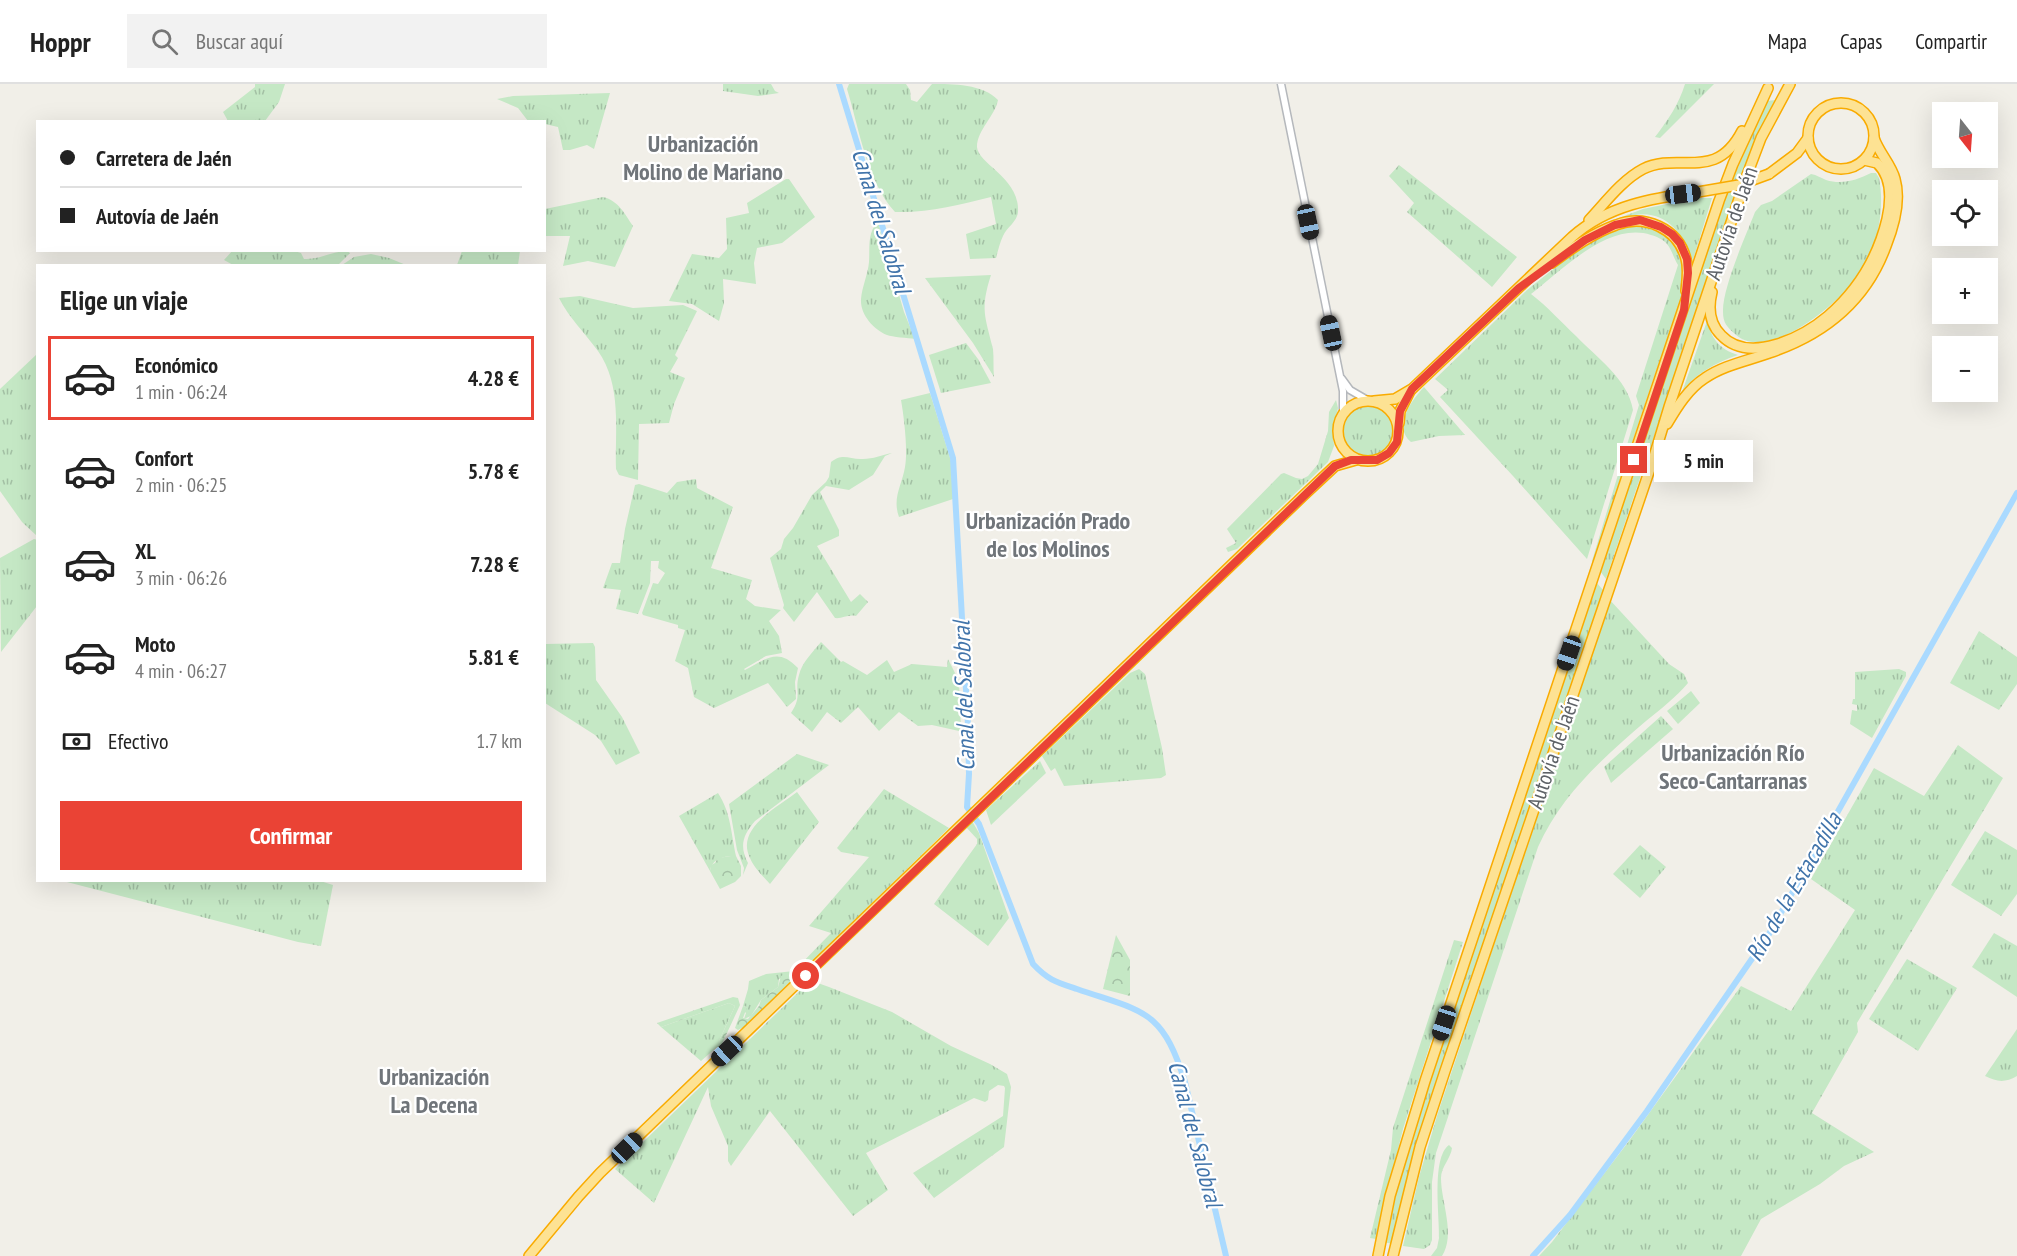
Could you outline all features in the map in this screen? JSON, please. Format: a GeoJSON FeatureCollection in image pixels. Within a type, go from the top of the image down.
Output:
{"type":"FeatureCollection","features":[{"type":"Feature","properties":{"kind":"highway","name":"Autovía de Jaén"},"geometry":{"type":"LineString","coordinates":[[1393,1256],[1420,1147],[1444,1071],[1652,463],[1720,252],[1761,138],[1790,84]]}},
{"type":"Feature","properties":{"kind":"highway","name":"Autovía de Jaén"},"geometry":{"type":"LineString","coordinates":[[1378,1256],[1390,1196],[1425,1082],[1733,164],[1769,86]]}},
{"type":"Feature","properties":{"kind":"highway"},"geometry":{"type":"LineString","coordinates":[[1335,466],[1339,449],[1338,428],[1343,415],[1350,407],[1357,403],[1395,399],[1412,389],[1572,237],[1623,184],[1643,169],[1661,164],[1706,161],[1729,150],[1769,86]]}},
{"type":"Feature","properties":{"kind":"highway"},"geometry":{"type":"LineString","coordinates":[[1652,463],[1667,424],[1677,407],[1703,379],[1718,370],[1803,340],[1821,330],[1849,308],[1867,284],[1882,258],[1888,240],[1896,208],[1895,180],[1874,138],[1872,125],[1864,113],[1853,106],[1839,104],[1829,106],[1816,114],[1809,128],[1808,138],[1812,153],[1823,164],[1836,169],[1851,168],[1864,160],[1871,150],[1874,138]]}},
{"type":"Feature","properties":{"kind":"highway"},"geometry":{"type":"LineString","coordinates":[[1769,174],[1797,153],[1808,138]]}},
{"type":"Feature","properties":{"kind":"highway"},"geometry":{"type":"LineString","coordinates":[[1572,237],[1595,219],[1623,207],[1668,196],[1738,185],[1769,174],[1812,153]]}},
{"type":"Feature","properties":{"kind":"highway"},"geometry":{"type":"LineString","coordinates":[[1720,252],[1710,308],[1714,326],[1725,339],[1746,348],[1764,347],[1817,325],[1858,285],[1882,236],[1888,215],[1890,194],[1888,184],[1880,166],[1873,161],[1864,160]]}},
{"type":"Feature","properties":{"kind":"highway"},"geometry":{"type":"LineString","coordinates":[[1519,288],[1593,236],[1615,225],[1640,220],[1661,227],[1680,243],[1687,259],[1688,273],[1684,310]]}},
{"type":"Feature","properties":{"kind":"highway"},"geometry":{"type":"LineString","coordinates":[[1338,437],[1345,452],[1356,459],[1370,462],[1383,458],[1397,442],[1400,411],[1412,389]]}},
{"type":"Feature","properties":{"kind":"highway"},"geometry":{"type":"LineString","coordinates":[[1371,401],[1389,409],[1394,415],[1398,429]]}},
{"type":"Feature","properties":{"kind":"highway"},"geometry":{"type":"LineString","coordinates":[[529,1256],[600,1173],[980,806],[1335,466],[1356,459]]}},
{"type":"Feature","properties":{"kind":"street"},"geometry":{"type":"LineString","coordinates":[[1281,84],[1340,374],[1344,403],[1343,415]]}},
{"type":"Feature","properties":{"kind":"street"},"geometry":{"type":"LineString","coordinates":[[1340,374],[1350,390],[1371,401]]}},
{"type":"Feature","properties":{"kind":"green space"},"geometry":{"type":"Polygon","coordinates":[[[255,84],[285,84],[279,102],[266,120],[227,120],[223,112],[255,87],[255,84]]]}},
{"type":"Feature","properties":{"kind":"green space"},"geometry":{"type":"Polygon","coordinates":[[[723,84],[771,84],[779,93],[758,96],[723,91],[723,84]]]}},
{"type":"Feature","properties":{"kind":"green space"},"geometry":{"type":"Polygon","coordinates":[[[849,84],[906,84],[910,90],[911,100],[917,102],[932,84],[958,85],[984,91],[998,100],[980,135],[977,147],[984,160],[1013,190],[1018,212],[1016,219],[1003,236],[996,258],[970,259],[966,234],[996,224],[991,197],[932,210],[895,212],[877,186],[871,170],[847,89],[849,84]]]}},
{"type":"Feature","properties":{"kind":"green space"},"geometry":{"type":"Polygon","coordinates":[[[1685,84],[1714,84],[1660,138],[1655,137],[1673,112],[1685,84]]]}},
{"type":"Feature","properties":{"kind":"green space"},"geometry":{"type":"Polygon","coordinates":[[[610,93],[594,149],[587,145],[570,150],[563,150],[558,127],[546,124],[546,120],[527,120],[518,108],[497,99],[513,96],[610,93]]]}},
{"type":"Feature","properties":{"kind":"green space"},"geometry":{"type":"Polygon","coordinates":[[[1776,100],[1742,178],[1732,181],[1767,101],[1776,100]]]}},
{"type":"Feature","properties":{"kind":"green space"},"geometry":{"type":"Polygon","coordinates":[[[1399,165],[1517,257],[1492,287],[1407,212],[1414,203],[1389,176],[1399,165]]]}},
{"type":"Feature","properties":{"kind":"green space"},"geometry":{"type":"Polygon","coordinates":[[[1876,173],[1881,189],[1879,228],[1866,264],[1851,286],[1821,313],[1784,336],[1766,342],[1749,341],[1735,334],[1725,322],[1724,302],[1735,262],[1755,212],[1761,205],[1772,201],[1811,174],[1826,180],[1844,182],[1876,173]]]}},
{"type":"Feature","properties":{"kind":"green space"},"geometry":{"type":"Polygon","coordinates":[[[789,179],[815,217],[782,243],[757,248],[754,263],[756,284],[723,279],[724,303],[719,321],[692,304],[669,301],[692,254],[719,258],[727,249],[726,218],[749,213],[747,203],[789,179]]]}},
{"type":"Feature","properties":{"kind":"green space"},"geometry":{"type":"Polygon","coordinates":[[[1737,190],[1606,579],[1600,571],[1727,192],[1737,190]]]}},
{"type":"Feature","properties":{"kind":"green space"},"geometry":{"type":"Polygon","coordinates":[[[603,197],[617,205],[633,226],[615,267],[588,261],[563,266],[570,236],[546,236],[546,209],[603,197]]]}},
{"type":"Feature","properties":{"kind":"green space"},"geometry":{"type":"Polygon","coordinates":[[[1696,198],[1712,198],[1693,260],[1679,233],[1665,220],[1646,214],[1608,222],[1643,209],[1696,198]]]}},
{"type":"Feature","properties":{"kind":"green space"},"geometry":{"type":"Polygon","coordinates":[[[878,222],[904,312],[915,339],[889,336],[882,332],[868,320],[861,305],[872,230],[878,222]]]}},
{"type":"Feature","properties":{"kind":"green space"},"geometry":{"type":"Polygon","coordinates":[[[1643,226],[1665,235],[1676,245],[1684,268],[1682,295],[1594,564],[1592,561],[1639,405],[1636,396],[1678,265],[1667,244],[1651,235],[1635,233],[1619,235],[1587,250],[1531,294],[1618,378],[1625,388],[1633,410],[1587,559],[1440,397],[1448,390],[1435,379],[1527,290],[1571,255],[1607,233],[1643,226]]]}},
{"type":"Feature","properties":{"kind":"green space"},"geometry":{"type":"Polygon","coordinates":[[[231,252],[298,252],[301,253],[304,259],[337,252],[350,253],[339,264],[231,264],[224,260],[231,252]]]}},
{"type":"Feature","properties":{"kind":"green space"},"geometry":{"type":"Polygon","coordinates":[[[461,252],[520,252],[518,264],[457,264],[461,252]]]}},
{"type":"Feature","properties":{"kind":"green space"},"geometry":{"type":"Polygon","coordinates":[[[371,254],[404,264],[344,264],[354,257],[371,254]]]}},
{"type":"Feature","properties":{"kind":"green space"},"geometry":{"type":"Polygon","coordinates":[[[991,275],[985,312],[993,349],[994,377],[973,343],[925,278],[991,275]]]}},
{"type":"Feature","properties":{"kind":"green space"},"geometry":{"type":"Polygon","coordinates":[[[580,296],[633,308],[683,305],[697,311],[675,355],[678,358],[670,372],[685,378],[669,423],[639,424],[638,480],[619,475],[616,469],[616,408],[606,364],[559,298],[580,296]]]}},
{"type":"Feature","properties":{"kind":"green space"},"geometry":{"type":"Polygon","coordinates":[[[1707,321],[1717,342],[1726,350],[1738,355],[1707,369],[1693,379],[1682,392],[1707,321]]]}},
{"type":"Feature","properties":{"kind":"green space"},"geometry":{"type":"Polygon","coordinates":[[[966,343],[991,383],[941,393],[929,355],[966,343]]]}},
{"type":"Feature","properties":{"kind":"green space"},"geometry":{"type":"Polygon","coordinates":[[[36,355],[36,535],[22,522],[0,491],[0,389],[36,355]]]}},
{"type":"Feature","properties":{"kind":"green space"},"geometry":{"type":"Polygon","coordinates":[[[1424,387],[1465,435],[1439,436],[1411,442],[1403,428],[1404,421],[1414,399],[1424,387]]]}},
{"type":"Feature","properties":{"kind":"green space"},"geometry":{"type":"Polygon","coordinates":[[[930,393],[951,461],[953,499],[899,517],[897,498],[905,467],[906,452],[901,400],[930,393]]]}},
{"type":"Feature","properties":{"kind":"green space"},"geometry":{"type":"Polygon","coordinates":[[[1336,400],[1338,408],[1333,432],[1334,446],[1328,462],[1237,549],[1228,552],[1226,548],[1236,543],[1227,529],[1281,474],[1302,479],[1308,476],[1318,464],[1328,431],[1329,412],[1336,400]]]}},
{"type":"Feature","properties":{"kind":"green space"},"geometry":{"type":"Polygon","coordinates":[[[1363,405],[1373,405],[1387,412],[1394,431],[1387,450],[1373,457],[1363,457],[1353,453],[1346,446],[1342,436],[1342,426],[1346,416],[1353,409],[1363,405]]]}},
{"type":"Feature","properties":{"kind":"green space"},"geometry":{"type":"Polygon","coordinates":[[[892,453],[885,456],[873,475],[849,490],[826,486],[820,492],[839,530],[839,536],[817,546],[851,602],[860,594],[868,602],[856,616],[835,618],[817,592],[794,622],[783,608],[770,558],[781,549],[784,539],[812,495],[826,482],[831,462],[839,457],[867,459],[892,453]]]}},
{"type":"Feature","properties":{"kind":"green space"},"geometry":{"type":"Polygon","coordinates":[[[696,479],[697,488],[733,507],[711,568],[752,580],[746,599],[755,606],[781,610],[769,621],[779,636],[782,653],[766,656],[744,669],[772,657],[784,658],[798,668],[795,682],[796,699],[787,707],[768,683],[714,708],[694,697],[688,668],[675,661],[685,630],[678,628],[678,625],[642,613],[653,583],[658,584],[665,573],[658,568],[659,561],[651,561],[650,583],[638,614],[616,609],[621,590],[603,588],[612,563],[620,563],[635,485],[639,484],[667,493],[677,482],[696,479]]]}},
{"type":"Feature","properties":{"kind":"green space"},"geometry":{"type":"Polygon","coordinates":[[[36,540],[36,607],[1,652],[0,558],[36,540]]]}},
{"type":"Feature","properties":{"kind":"green space"},"geometry":{"type":"Polygon","coordinates":[[[1596,582],[1603,590],[1409,1174],[1393,1244],[1383,1242],[1418,1112],[1596,582]]]}},
{"type":"Feature","properties":{"kind":"green space"},"geometry":{"type":"Polygon","coordinates":[[[1609,599],[1669,664],[1684,674],[1688,683],[1585,778],[1559,810],[1538,847],[1436,1153],[1432,1182],[1432,1240],[1430,1245],[1424,1249],[1403,1246],[1419,1177],[1437,1116],[1609,599]]]}},
{"type":"Feature","properties":{"kind":"green space"},"geometry":{"type":"Polygon","coordinates":[[[1979,631],[2017,657],[2017,684],[1999,710],[1950,683],[1979,631]]]}},
{"type":"Feature","properties":{"kind":"green space"},"geometry":{"type":"Polygon","coordinates":[[[821,642],[841,662],[867,675],[887,660],[894,672],[912,664],[947,667],[948,659],[959,681],[961,729],[959,731],[932,725],[918,726],[899,712],[879,731],[858,707],[841,723],[827,712],[812,732],[791,713],[797,702],[800,670],[821,642]]]}},
{"type":"Feature","properties":{"kind":"green space"},"geometry":{"type":"Polygon","coordinates":[[[593,643],[596,680],[622,717],[640,753],[616,765],[595,735],[546,704],[546,644],[593,643]]]}},
{"type":"Feature","properties":{"kind":"green space"},"geometry":{"type":"Polygon","coordinates":[[[1139,669],[1145,674],[1166,775],[1161,778],[1064,786],[1055,768],[1051,771],[1042,756],[1130,673],[1139,669]]]}},
{"type":"Feature","properties":{"kind":"green space"},"geometry":{"type":"Polygon","coordinates":[[[1899,669],[1906,672],[1906,676],[1872,738],[1850,724],[1852,710],[1857,711],[1857,705],[1852,704],[1855,699],[1855,672],[1899,669]]]}},
{"type":"Feature","properties":{"kind":"green space"},"geometry":{"type":"Polygon","coordinates":[[[1691,691],[1700,703],[1678,724],[1667,711],[1691,691]]]}},
{"type":"Feature","properties":{"kind":"green space"},"geometry":{"type":"Polygon","coordinates":[[[1661,716],[1673,729],[1611,783],[1604,767],[1661,716]]]}},
{"type":"Feature","properties":{"kind":"green space"},"geometry":{"type":"Polygon","coordinates":[[[1958,745],[2003,778],[1857,1023],[1858,1032],[1812,1113],[1874,1152],[1844,1166],[1820,1184],[1761,1219],[1741,1256],[1539,1256],[1629,1141],[1741,986],[1791,1011],[1855,910],[1811,879],[1874,768],[1924,796],[1958,745]]]}},
{"type":"Feature","properties":{"kind":"green space"},"geometry":{"type":"Polygon","coordinates":[[[797,754],[829,765],[751,826],[745,836],[743,846],[748,863],[743,875],[744,868],[737,850],[729,804],[797,754]]]}},
{"type":"Feature","properties":{"kind":"green space"},"geometry":{"type":"Polygon","coordinates":[[[1040,761],[1046,773],[991,825],[986,810],[1040,761]]]}},
{"type":"Feature","properties":{"kind":"green space"},"geometry":{"type":"Polygon","coordinates":[[[884,789],[949,828],[797,976],[794,973],[779,979],[778,987],[761,1000],[751,1016],[744,1019],[746,1013],[744,1011],[747,1007],[743,1006],[749,981],[766,974],[794,971],[831,933],[809,926],[869,857],[841,852],[837,848],[884,789]]]}},
{"type":"Feature","properties":{"kind":"green space"},"geometry":{"type":"Polygon","coordinates":[[[797,792],[819,822],[770,884],[756,869],[750,858],[747,847],[748,837],[761,819],[797,792]]]}},
{"type":"Feature","properties":{"kind":"green space"},"geometry":{"type":"Polygon","coordinates":[[[718,793],[728,816],[736,856],[723,857],[716,861],[710,871],[679,816],[718,793]]]}},
{"type":"Feature","properties":{"kind":"green space"},"geometry":{"type":"Polygon","coordinates":[[[972,821],[979,833],[1009,918],[988,946],[934,904],[977,844],[977,839],[966,827],[972,821]]]}},
{"type":"Feature","properties":{"kind":"green space"},"geometry":{"type":"Polygon","coordinates":[[[1985,831],[2017,850],[2017,894],[2001,916],[1951,885],[1985,831]]]}},
{"type":"Feature","properties":{"kind":"green space"},"geometry":{"type":"Polygon","coordinates":[[[1640,845],[1666,867],[1640,898],[1613,874],[1640,845]]]}},
{"type":"Feature","properties":{"kind":"green space"},"geometry":{"type":"Polygon","coordinates":[[[736,856],[741,866],[741,876],[735,882],[720,889],[710,871],[711,865],[718,858],[736,856]]]}},
{"type":"Feature","properties":{"kind":"green space"},"geometry":{"type":"Polygon","coordinates":[[[67,882],[323,882],[333,885],[321,946],[67,882]]]}},
{"type":"Feature","properties":{"kind":"green space"},"geometry":{"type":"Polygon","coordinates":[[[1994,933],[2017,946],[2017,997],[1972,967],[1994,933]]]}},
{"type":"Feature","properties":{"kind":"green space"},"geometry":{"type":"Polygon","coordinates":[[[1116,935],[1130,960],[1130,996],[1103,989],[1116,935]]]}},
{"type":"Feature","properties":{"kind":"green space"},"geometry":{"type":"Polygon","coordinates":[[[1454,940],[1463,942],[1403,1129],[1376,1239],[1370,1238],[1391,1150],[1393,1128],[1454,940]]]}},
{"type":"Feature","properties":{"kind":"green space"},"geometry":{"type":"Polygon","coordinates":[[[1907,959],[1957,988],[1918,1051],[1869,1019],[1907,959]]]}},
{"type":"Feature","properties":{"kind":"green space"},"geometry":{"type":"Polygon","coordinates":[[[788,973],[797,976],[744,1027],[738,1030],[735,1028],[743,1006],[747,1007],[743,1018],[748,1019],[761,1000],[778,987],[781,976],[788,973]]]}},
{"type":"Feature","properties":{"kind":"green space"},"geometry":{"type":"Polygon","coordinates":[[[809,982],[829,987],[892,1012],[951,1046],[1007,1074],[1011,1087],[1004,1147],[934,1198],[913,1173],[1003,1116],[1005,1088],[998,1085],[989,1091],[988,1100],[985,1102],[974,1098],[866,1153],[888,1190],[853,1216],[770,1111],[731,1166],[728,1161],[728,1146],[711,1106],[708,1087],[654,1203],[615,1169],[809,982]]]}},
{"type":"Feature","properties":{"kind":"green space"},"geometry":{"type":"Polygon","coordinates":[[[733,997],[738,998],[740,1005],[721,1046],[719,1041],[735,1006],[729,1003],[661,1027],[657,1023],[733,997]]]}},
{"type":"Feature","properties":{"kind":"green space"},"geometry":{"type":"Polygon","coordinates":[[[729,1003],[735,1006],[719,1041],[720,1049],[717,1047],[701,1061],[661,1027],[729,1003]]]}},
{"type":"Feature","properties":{"kind":"green space"},"geometry":{"type":"Polygon","coordinates":[[[2017,1029],[2017,1076],[2001,1081],[1985,1076],[2017,1029]]]}},
{"type":"Feature","properties":{"kind":"green space"},"geometry":{"type":"Polygon","coordinates":[[[1449,1145],[1452,1148],[1441,1178],[1448,1238],[1442,1256],[1431,1256],[1437,1248],[1439,1238],[1438,1175],[1440,1162],[1443,1152],[1449,1145]]]}},
{"type":"Feature","properties":{"kind":"waterway","name":"Canal del Salobral"},"geometry":{"type":"LineString","coordinates":[[839,84],[953,458],[968,725],[967,807],[979,824],[1033,964],[1043,974],[1058,982],[1134,1009],[1147,1016],[1168,1039],[1185,1082],[1226,1256]]}},
{"type":"Feature","properties":{"kind":"waterway","name":"Río de la Estacadilla"},"geometry":{"type":"LineString","coordinates":[[1533,1256],[1570,1215],[1647,1111],[1769,934],[2017,493]]}},
{"type":"Feature","properties":{"kind":"district","name":"Urbanización Molino de Mariano"},"geometry":{"type":"Point","coordinates":[703,158]}},
{"type":"Feature","properties":{"kind":"district","name":"Urbanización Prado de los Molinos"},"geometry":{"type":"Point","coordinates":[1048,535]}},
{"type":"Feature","properties":{"kind":"district","name":"Urbanización Río Seco-Cantarranas"},"geometry":{"type":"Point","coordinates":[1733,767]}},
{"type":"Feature","properties":{"kind":"district","name":"Urbanización La Decena"},"geometry":{"type":"Point","coordinates":[434,1091]}},
{"type":"Feature","properties":{"kind":"route"},"geometry":{"type":"LineString","coordinates":[[806,976],[1335,466],[1356,459],[1370,462],[1383,458],[1389,453],[1397,442],[1400,411],[1412,389],[1519,288],[1585,240],[1623,222],[1640,220],[1652,223],[1672,234],[1680,243],[1687,259],[1688,273],[1684,310],[1634,460]]}}]}
